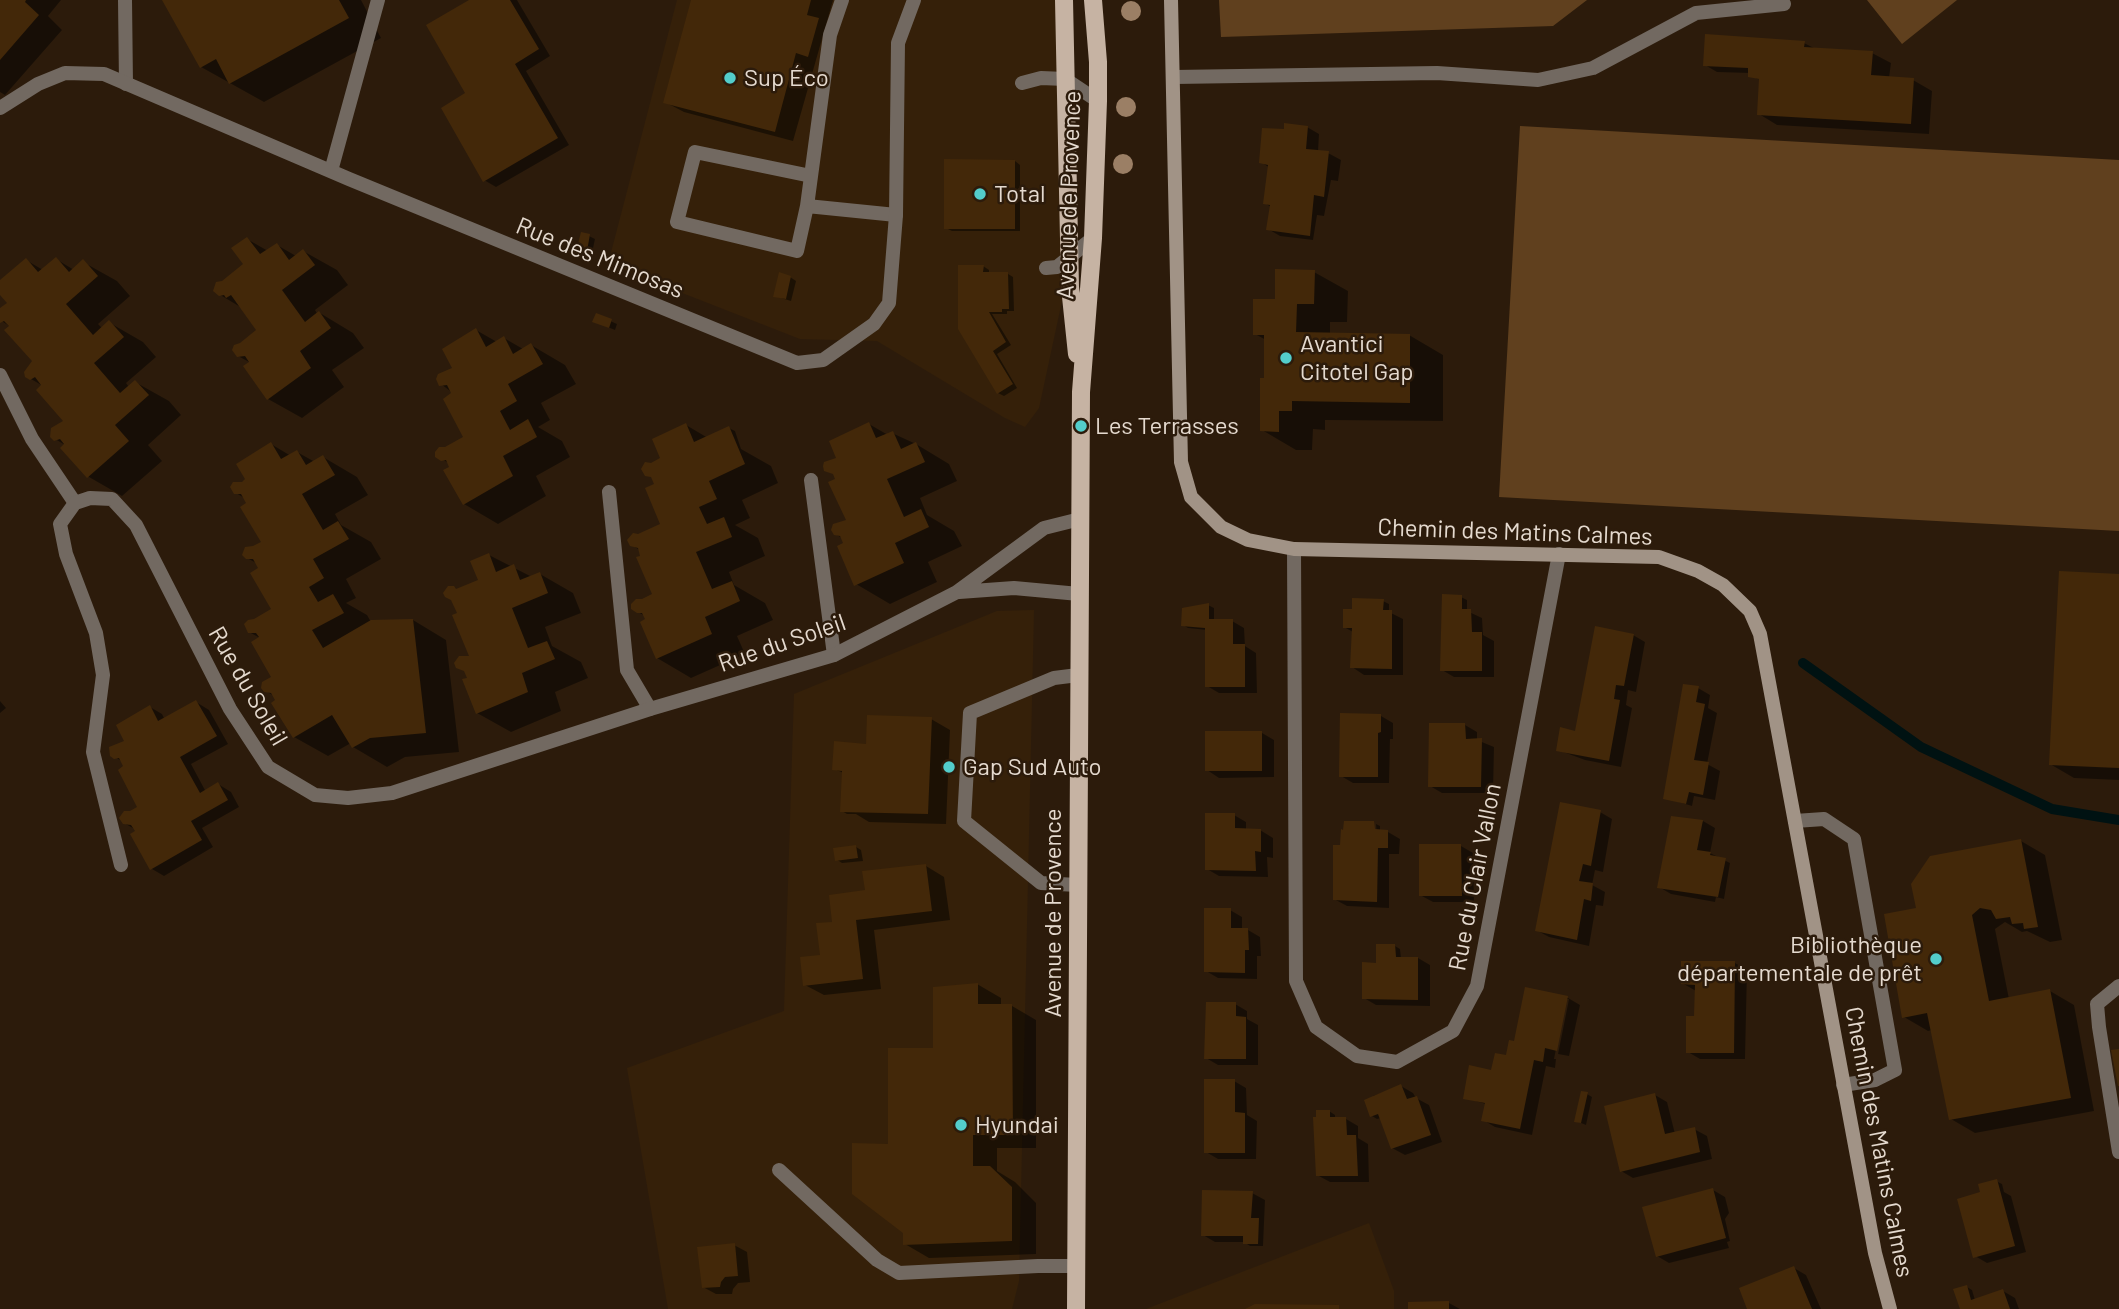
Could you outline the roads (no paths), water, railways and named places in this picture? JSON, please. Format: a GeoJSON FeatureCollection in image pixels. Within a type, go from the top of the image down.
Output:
{"type":"FeatureCollection","features":[{"type":"Feature","properties":{"kind":"main road","name":"Avenue de Provence"},"geometry":{"type":"LineString","coordinates":[[1064,0],[1070,287],[1081,392]]}},
{"type":"Feature","properties":{"kind":"main road","name":"Avenue de Provence"},"geometry":{"type":"LineString","coordinates":[[1076,1309],[1081,392],[1093,239],[1098,100],[1093,0]]}},
{"type":"Feature","properties":{"kind":"street"},"geometry":{"type":"LineString","coordinates":[[125,0],[126,84]]}},
{"type":"Feature","properties":{"kind":"street"},"geometry":{"type":"LineString","coordinates":[[331,171],[378,0]]}},
{"type":"Feature","properties":{"kind":"street"},"geometry":{"type":"LineString","coordinates":[[811,176],[695,152],[677,222],[797,251],[807,206],[830,35],[842,0]]}},
{"type":"Feature","properties":{"kind":"street","name":"Rue des Mimosas"},"geometry":{"type":"LineString","coordinates":[[0,108],[38,84],[65,73],[104,74],[331,171],[797,363],[823,360],[874,324],[889,303],[896,215],[898,43],[915,0]]}},
{"type":"Feature","properties":{"kind":"street","name":"Chemin des Matins Calmes"},"geometry":{"type":"LineString","coordinates":[[1171,0],[1181,462],[1191,496],[1221,527],[1248,540],[1294,549],[1659,556],[1698,571],[1723,585],[1750,611],[1760,634],[1875,1253],[1890,1309]]}},
{"type":"Feature","properties":{"kind":"street"},"geometry":{"type":"LineString","coordinates":[[1174,77],[1437,73],[1538,80],[1593,68],[1696,13],[1784,4]]}},
{"type":"Feature","properties":{"kind":"street"},"geometry":{"type":"LineString","coordinates":[[1022,83],[1041,78],[1065,79],[1098,100]]}},
{"type":"Feature","properties":{"kind":"street"},"geometry":{"type":"LineString","coordinates":[[807,206],[896,215]]}},
{"type":"Feature","properties":{"kind":"street"},"geometry":{"type":"LineString","coordinates":[[1046,268],[1057,267],[1093,239]]}},
{"type":"Feature","properties":{"kind":"street"},"geometry":{"type":"LineString","coordinates":[[0,375],[32,439],[75,503],[60,524],[66,554],[96,633],[103,675],[93,752],[121,865]]}},
{"type":"Feature","properties":{"kind":"street"},"geometry":{"type":"LineString","coordinates":[[811,480],[834,654]]}},
{"type":"Feature","properties":{"kind":"street"},"geometry":{"type":"LineString","coordinates":[[609,492],[627,670],[650,709]]}},
{"type":"Feature","properties":{"kind":"street","name":"Rue du Soleil"},"geometry":{"type":"LineString","coordinates":[[75,503],[90,498],[111,499],[136,525],[230,709],[268,767],[316,795],[348,798],[392,793],[650,709],[834,654],[957,592],[1044,528],[1080,519]]}},
{"type":"Feature","properties":{"kind":"street","name":"Rue du Clair Vallon"},"geometry":{"type":"LineString","coordinates":[[1294,549],[1296,981],[1316,1027],[1357,1056],[1397,1062],[1453,1031],[1477,986],[1559,554]]}},
{"type":"Feature","properties":{"kind":"street","name":"Rue du Soleil"},"geometry":{"type":"LineString","coordinates":[[957,592],[1014,588],[1079,594]]}},
{"type":"Feature","properties":{"kind":"street"},"geometry":{"type":"LineString","coordinates":[[1077,886],[1041,883],[964,821],[970,713],[1054,678],[1078,675]]}},
{"type":"Feature","properties":{"kind":"street"},"geometry":{"type":"LineString","coordinates":[[1795,821],[1824,819],[1854,839],[1895,1070],[1875,1080],[1843,1085]]}},
{"type":"Feature","properties":{"kind":"street"},"geometry":{"type":"LineString","coordinates":[[2119,986],[2097,1004],[2119,1152]]}},
{"type":"Feature","properties":{"kind":"street"},"geometry":{"type":"LineString","coordinates":[[779,1170],[877,1260],[899,1273],[1076,1266]]}},
{"type":"Feature","properties":{"kind":"waterway"},"geometry":{"type":"LineString","coordinates":[[1803,663],[1921,747],[2052,809],[2119,820]]}},
{"type":"Feature","properties":{"kind":"place","name":"Sup Éco"},"geometry":{"type":"Point","coordinates":[730,78]}},
{"type":"Feature","properties":{"kind":"place","name":"Total"},"geometry":{"type":"Point","coordinates":[980,194]}},
{"type":"Feature","properties":{"kind":"place","name":"Avantici Citotel Gap"},"geometry":{"type":"Point","coordinates":[1286,358]}},
{"type":"Feature","properties":{"kind":"place","name":"Les Terrasses"},"geometry":{"type":"Point","coordinates":[1081,426]}},
{"type":"Feature","properties":{"kind":"place","name":"Gap Sud Auto"},"geometry":{"type":"Point","coordinates":[949,767]}},
{"type":"Feature","properties":{"kind":"place","name":"Bibliothèque départementale de prêt"},"geometry":{"type":"Point","coordinates":[1936,959]}},
{"type":"Feature","properties":{"kind":"place","name":"Hyundai"},"geometry":{"type":"Point","coordinates":[961,1125]}}]}
